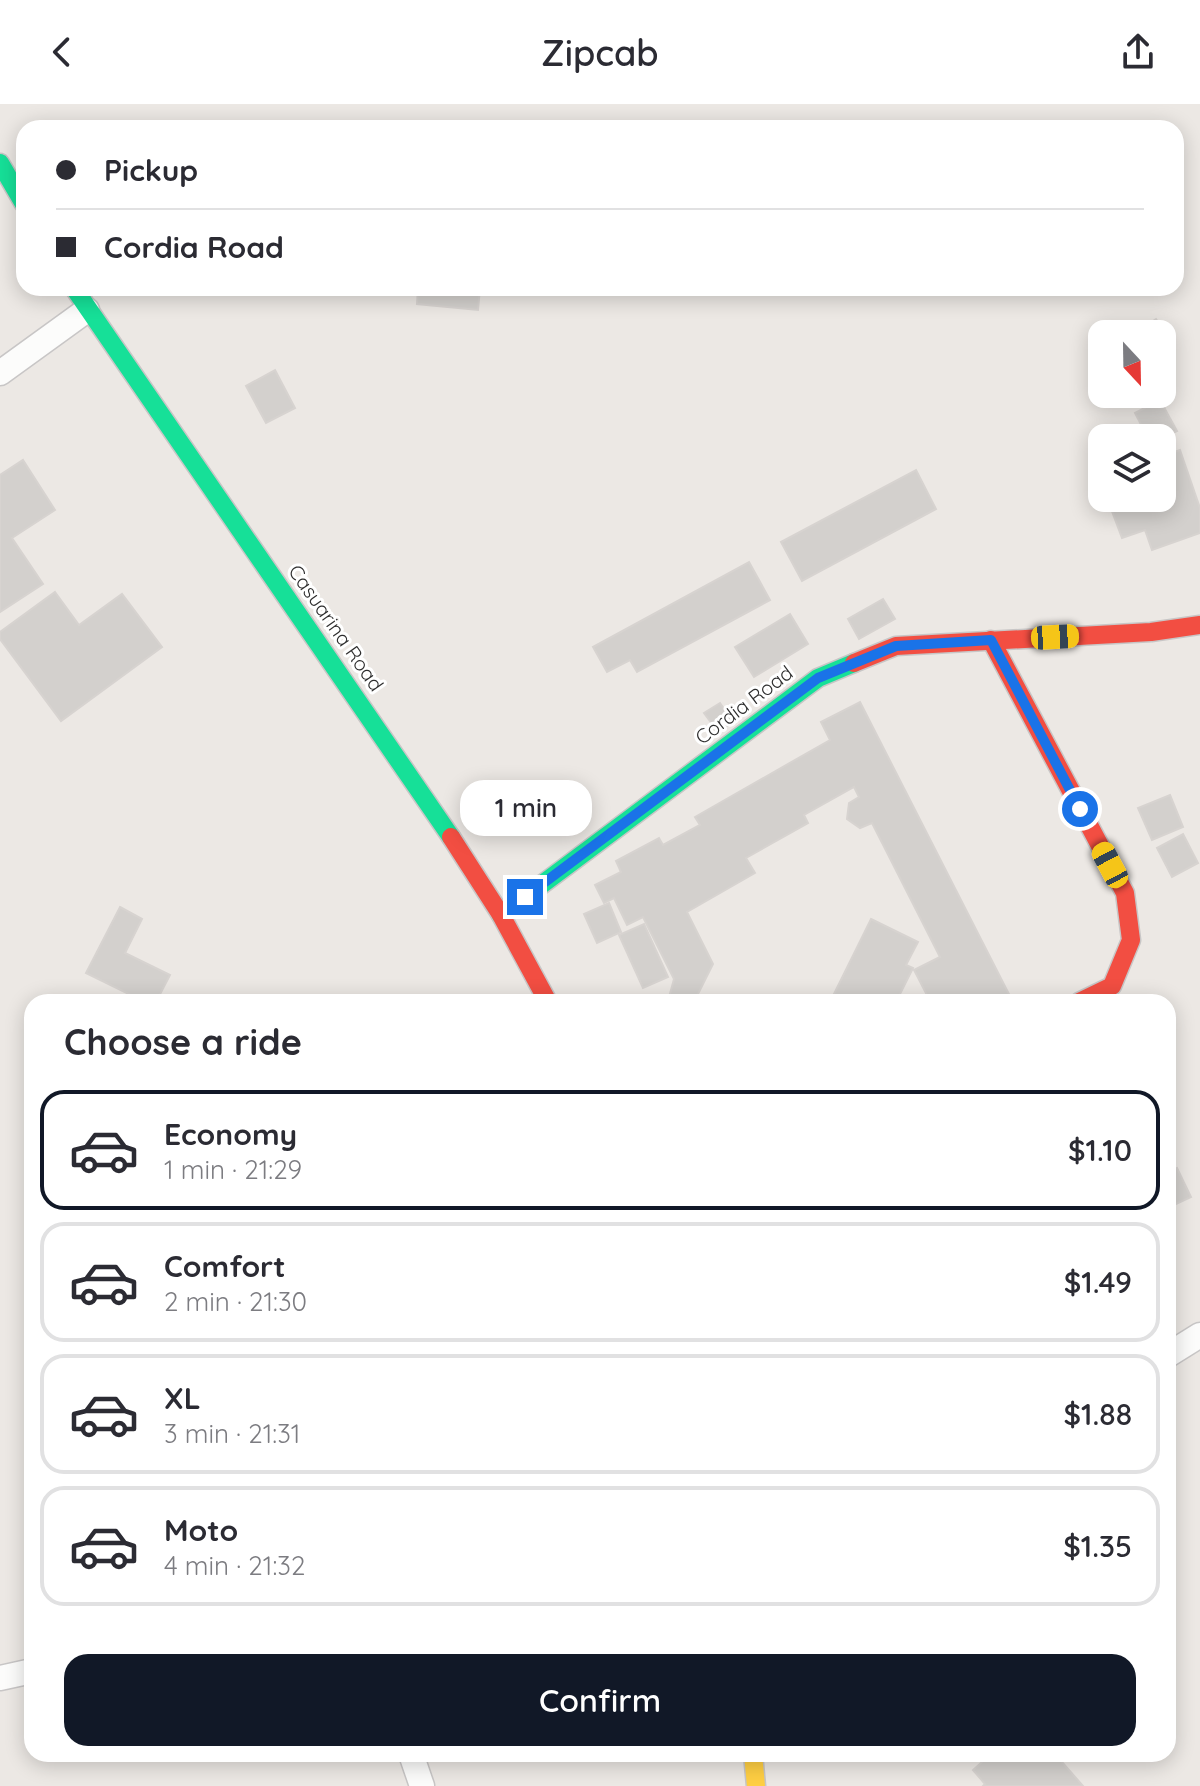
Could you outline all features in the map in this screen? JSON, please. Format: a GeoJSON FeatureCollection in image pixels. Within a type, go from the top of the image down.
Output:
{"type":"FeatureCollection","features":[{"type":"Feature","properties":{"kind":"street"},"geometry":{"type":"LineString","coordinates":[[0,163],[16,190]]}},
{"type":"Feature","properties":{"kind":"street","name":"Casuarina Road"},"geometry":{"type":"LineString","coordinates":[[79,296],[408,770],[501,915],[544,994]]}},
{"type":"Feature","properties":{"kind":"street"},"geometry":{"type":"LineString","coordinates":[[0,373],[87,310]]}},
{"type":"Feature","properties":{"kind":"street","name":"Cordia Road"},"geometry":{"type":"LineString","coordinates":[[501,915],[818,678],[896,646],[1151,632],[1200,625]]}},
{"type":"Feature","properties":{"kind":"street"},"geometry":{"type":"LineString","coordinates":[[991,640],[1125,893],[1131,940],[1112,986],[1096,994]]}},
{"type":"Feature","properties":{"kind":"street"},"geometry":{"type":"LineString","coordinates":[[1176,1350],[1200,1335]]}},
{"type":"Feature","properties":{"kind":"street"},"geometry":{"type":"LineString","coordinates":[[0,1678],[24,1673]]}},
{"type":"Feature","properties":{"kind":"street"},"geometry":{"type":"LineString","coordinates":[[414,1762],[422,1786]]}},
{"type":"Feature","properties":{"kind":"street"},"geometry":{"type":"LineString","coordinates":[[754,1762],[756,1786]]}},
{"type":"Feature","properties":{"kind":"building"},"geometry":{"type":"Polygon","coordinates":[[[418,296],[479,296],[478,310],[417,304],[418,296]]]}},
{"type":"Feature","properties":{"kind":"building"},"geometry":{"type":"Polygon","coordinates":[[[275,370],[295,408],[266,423],[246,386],[275,370]]]}},
{"type":"Feature","properties":{"kind":"building"},"geometry":{"type":"Polygon","coordinates":[[[1145,408],[1164,408],[1173,424],[1141,424],[1135,413],[1145,408]]]}},
{"type":"Feature","properties":{"kind":"building"},"geometry":{"type":"Polygon","coordinates":[[[1180,450],[1200,508],[1200,533],[1152,550],[1145,530],[1122,538],[1112,512],[1176,512],[1176,451],[1180,450]]]}},
{"type":"Feature","properties":{"kind":"building"},"geometry":{"type":"Polygon","coordinates":[[[23,460],[55,510],[12,538],[43,584],[0,612],[0,475],[23,460]]]}},
{"type":"Feature","properties":{"kind":"building"},"geometry":{"type":"Polygon","coordinates":[[[916,470],[936,509],[802,581],[781,542],[916,470]]]}},
{"type":"Feature","properties":{"kind":"building"},"geometry":{"type":"Polygon","coordinates":[[[749,562],[770,600],[637,672],[630,660],[607,672],[593,647],[749,562]]]}},
{"type":"Feature","properties":{"kind":"building"},"geometry":{"type":"Polygon","coordinates":[[[55,592],[79,625],[122,594],[162,647],[61,721],[0,639],[0,632],[55,592]]]}},
{"type":"Feature","properties":{"kind":"building"},"geometry":{"type":"Polygon","coordinates":[[[883,599],[895,619],[859,639],[848,619],[883,599]]]}},
{"type":"Feature","properties":{"kind":"building"},"geometry":{"type":"Polygon","coordinates":[[[790,614],[808,644],[754,677],[735,647],[790,614]]]}},
{"type":"Feature","properties":{"kind":"building"},"geometry":{"type":"Polygon","coordinates":[[[860,702],[1009,994],[926,994],[914,970],[940,957],[872,823],[860,828],[847,819],[849,803],[859,797],[854,787],[804,815],[808,823],[746,858],[755,873],[687,912],[713,964],[698,994],[670,994],[674,979],[643,917],[627,925],[614,898],[604,903],[595,885],[621,872],[616,861],[659,838],[663,845],[700,825],[695,817],[830,740],[821,722],[860,702]]]}},
{"type":"Feature","properties":{"kind":"building"},"geometry":{"type":"Polygon","coordinates":[[[720,703],[733,722],[718,732],[704,713],[720,703]]]}},
{"type":"Feature","properties":{"kind":"building"},"geometry":{"type":"Polygon","coordinates":[[[1170,795],[1183,827],[1152,840],[1138,808],[1170,795]]]}},
{"type":"Feature","properties":{"kind":"building"},"geometry":{"type":"Polygon","coordinates":[[[1183,834],[1198,863],[1172,877],[1157,848],[1183,834]]]}},
{"type":"Feature","properties":{"kind":"building"},"geometry":{"type":"Polygon","coordinates":[[[609,903],[621,932],[597,943],[584,914],[609,903]]]}},
{"type":"Feature","properties":{"kind":"building"},"geometry":{"type":"Polygon","coordinates":[[[120,907],[142,919],[125,953],[170,975],[160,994],[129,994],[86,973],[120,907]]]}},
{"type":"Feature","properties":{"kind":"building"},"geometry":{"type":"Polygon","coordinates":[[[871,919],[918,942],[906,965],[913,968],[900,994],[834,994],[871,919]]]}},
{"type":"Feature","properties":{"kind":"building"},"geometry":{"type":"Polygon","coordinates":[[[644,924],[668,977],[643,988],[619,935],[644,924]]]}},
{"type":"Feature","properties":{"kind":"building"},"geometry":{"type":"Polygon","coordinates":[[[1176,1168],[1191,1197],[1176,1204],[1176,1168]]]}},
{"type":"Feature","properties":{"kind":"building"},"geometry":{"type":"Polygon","coordinates":[[[982,1762],[1062,1762],[1083,1786],[983,1786],[985,1784],[973,1770],[982,1762]]]}},
{"type":"Feature","properties":{"kind":"traffic: fast"},"geometry":{"type":"LineString","coordinates":[[0,163],[16,190]]}},
{"type":"Feature","properties":{"kind":"traffic: fast"},"geometry":{"type":"LineString","coordinates":[[79,296],[451,837]]}},
{"type":"Feature","properties":{"kind":"traffic: fast"},"geometry":{"type":"LineString","coordinates":[[501,915],[818,678],[854,663]]}},
{"type":"Feature","properties":{"kind":"traffic: slow"},"geometry":{"type":"LineString","coordinates":[[754,1762],[756,1786]]}},
{"type":"Feature","properties":{"kind":"traffic: jam"},"geometry":{"type":"LineString","coordinates":[[854,663],[896,646],[1151,632],[1200,625]]}},
{"type":"Feature","properties":{"kind":"traffic: jam"},"geometry":{"type":"LineString","coordinates":[[991,640],[1125,893],[1131,940],[1112,986],[1096,994]]}},
{"type":"Feature","properties":{"kind":"traffic: jam"},"geometry":{"type":"LineString","coordinates":[[451,837],[501,915],[544,994]]}},
{"type":"Feature","properties":{"kind":"route"},"geometry":{"type":"LineString","coordinates":[[525,897],[818,678],[896,646],[991,640],[1080,809]]}}]}
